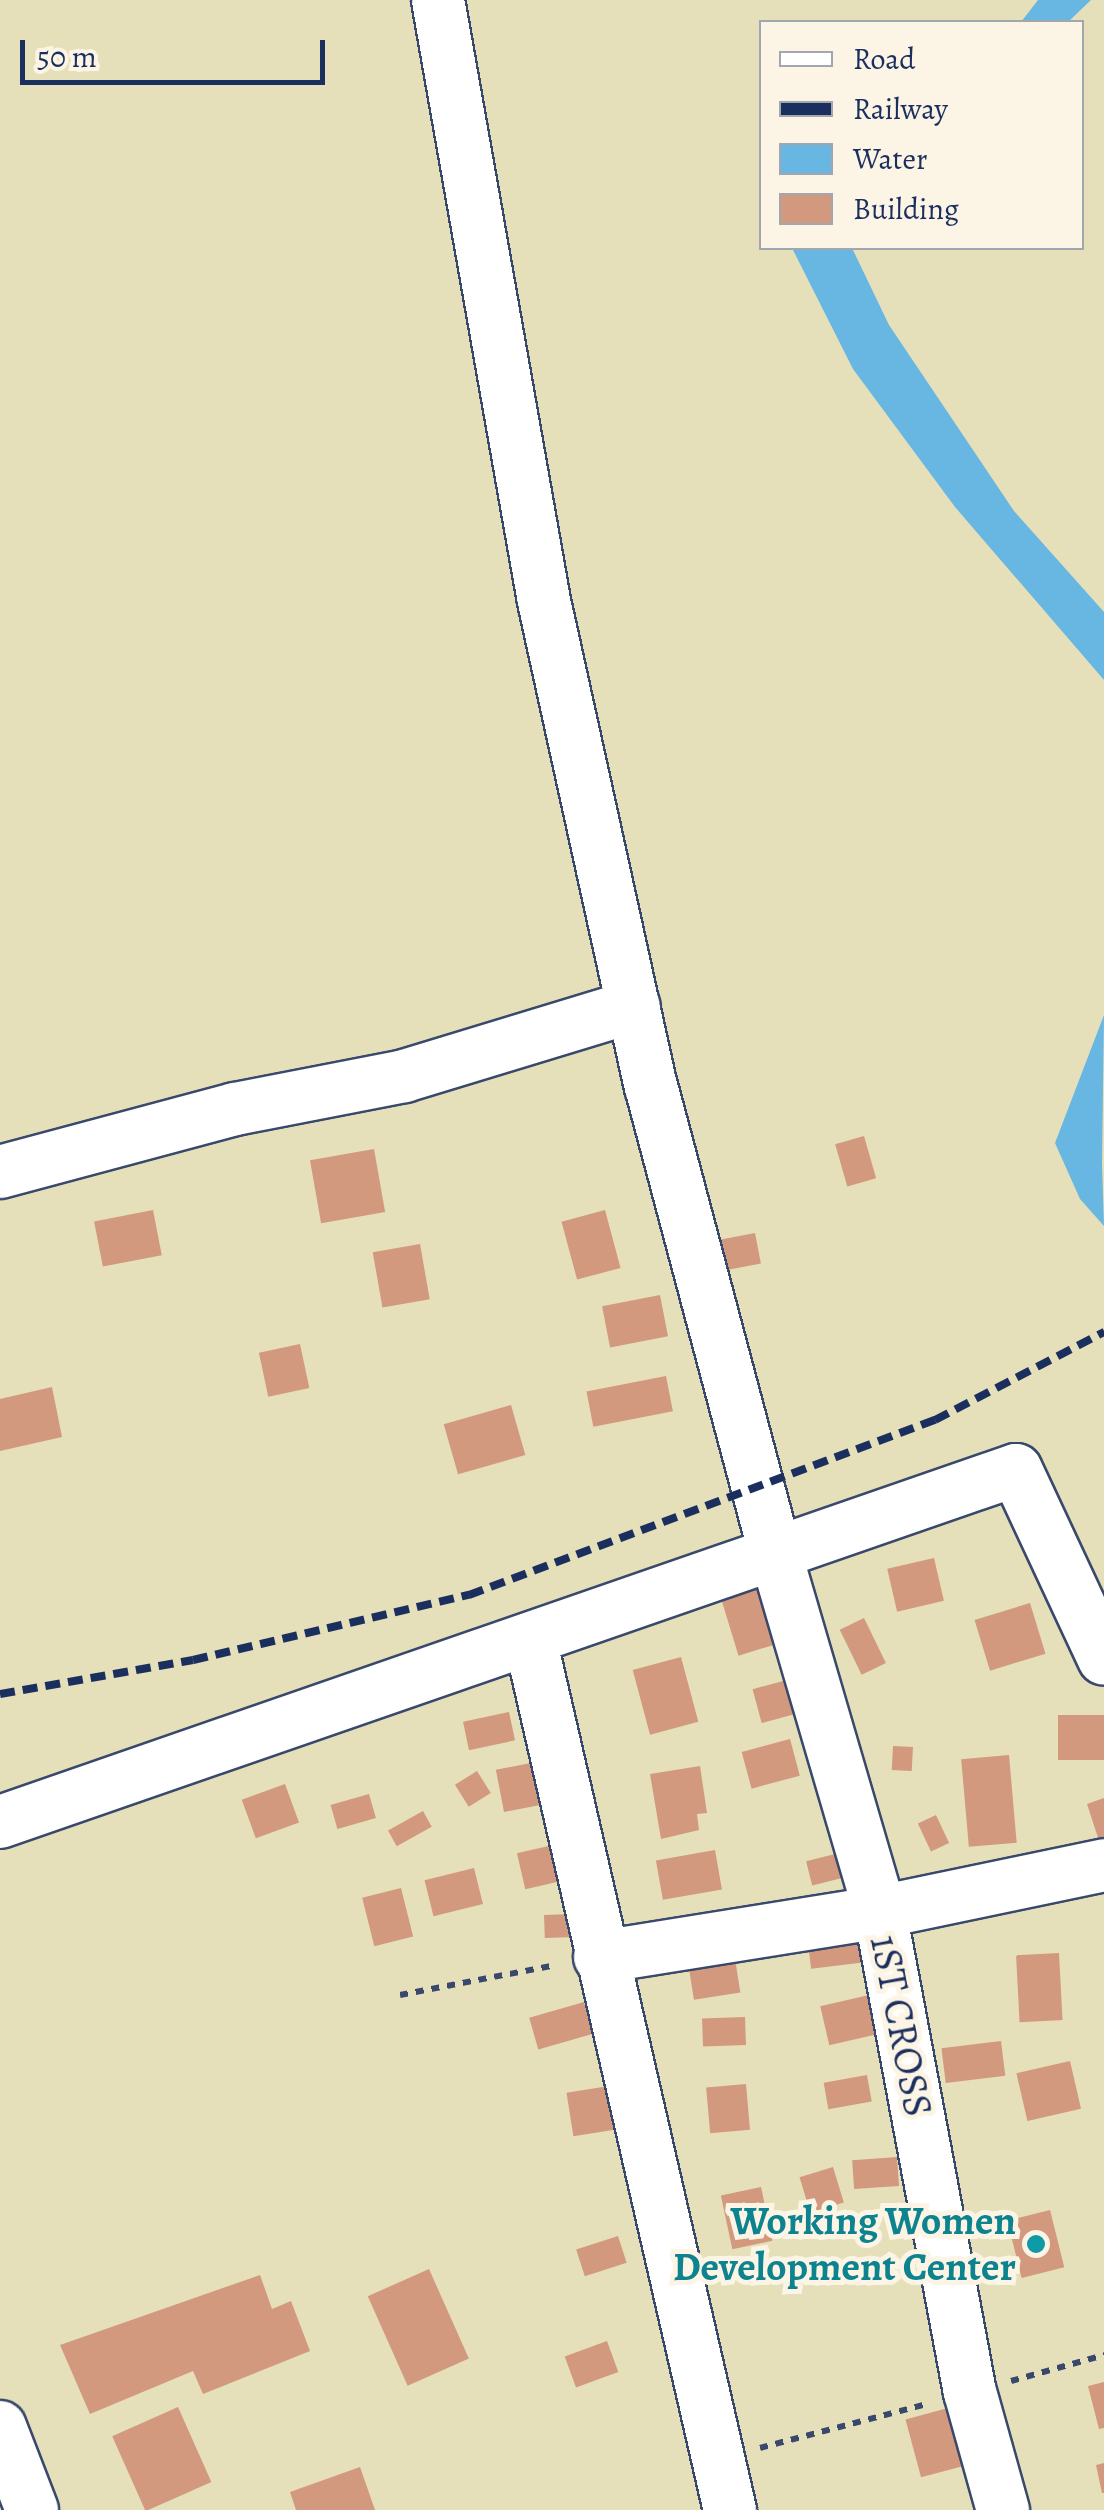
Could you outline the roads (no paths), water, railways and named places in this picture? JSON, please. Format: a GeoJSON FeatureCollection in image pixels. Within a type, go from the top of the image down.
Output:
{"type":"FeatureCollection","features":[{"type":"Feature","properties":{"kind":"street","name":"1ST CROSS"},"geometry":{"type":"LineString","coordinates":[[438,0],[544,601],[634,1006],[774,1549],[880,1912],[970,2392],[1003,2510]]}},
{"type":"Feature","properties":{"kind":"street"},"geometry":{"type":"LineString","coordinates":[[0,1172],[235,1109],[404,1076],[634,1006]]}},
{"type":"Feature","properties":{"kind":"street"},"geometry":{"type":"LineString","coordinates":[[0,1822],[774,1549],[1016,1470],[1104,1658]]}},
{"type":"Feature","properties":{"kind":"street"},"geometry":{"type":"LineString","coordinates":[[530,1638],[600,1957],[730,2510]]}},
{"type":"Feature","properties":{"kind":"street"},"geometry":{"type":"LineString","coordinates":[[600,1957],[880,1912],[1104,1865]]}},
{"type":"Feature","properties":{"kind":"street"},"geometry":{"type":"LineString","coordinates":[[0,2427],[32,2510]]}},
{"type":"Feature","properties":{"kind":"water"},"geometry":{"type":"Polygon","coordinates":[[[1038,0],[1091,0],[1070,20],[1023,20],[1038,0]]]}},
{"type":"Feature","properties":{"kind":"water"},"geometry":{"type":"Polygon","coordinates":[[[793,250],[853,250],[889,325],[1014,511],[1104,612],[1104,680],[955,507],[853,369],[793,250]]]}},
{"type":"Feature","properties":{"kind":"water"},"geometry":{"type":"Polygon","coordinates":[[[1104,1015],[1104,1226],[1080,1199],[1055,1143],[1104,1015]]]}},
{"type":"Feature","properties":{"kind":"railway"},"geometry":{"type":"LineString","coordinates":[[0,1694],[193,1660],[469,1595],[935,1420],[1104,1332]]}},
{"type":"Feature","properties":{"kind":"place","name":"Working Women Development Center"},"geometry":{"type":"Point","coordinates":[1036,2244]}}]}
